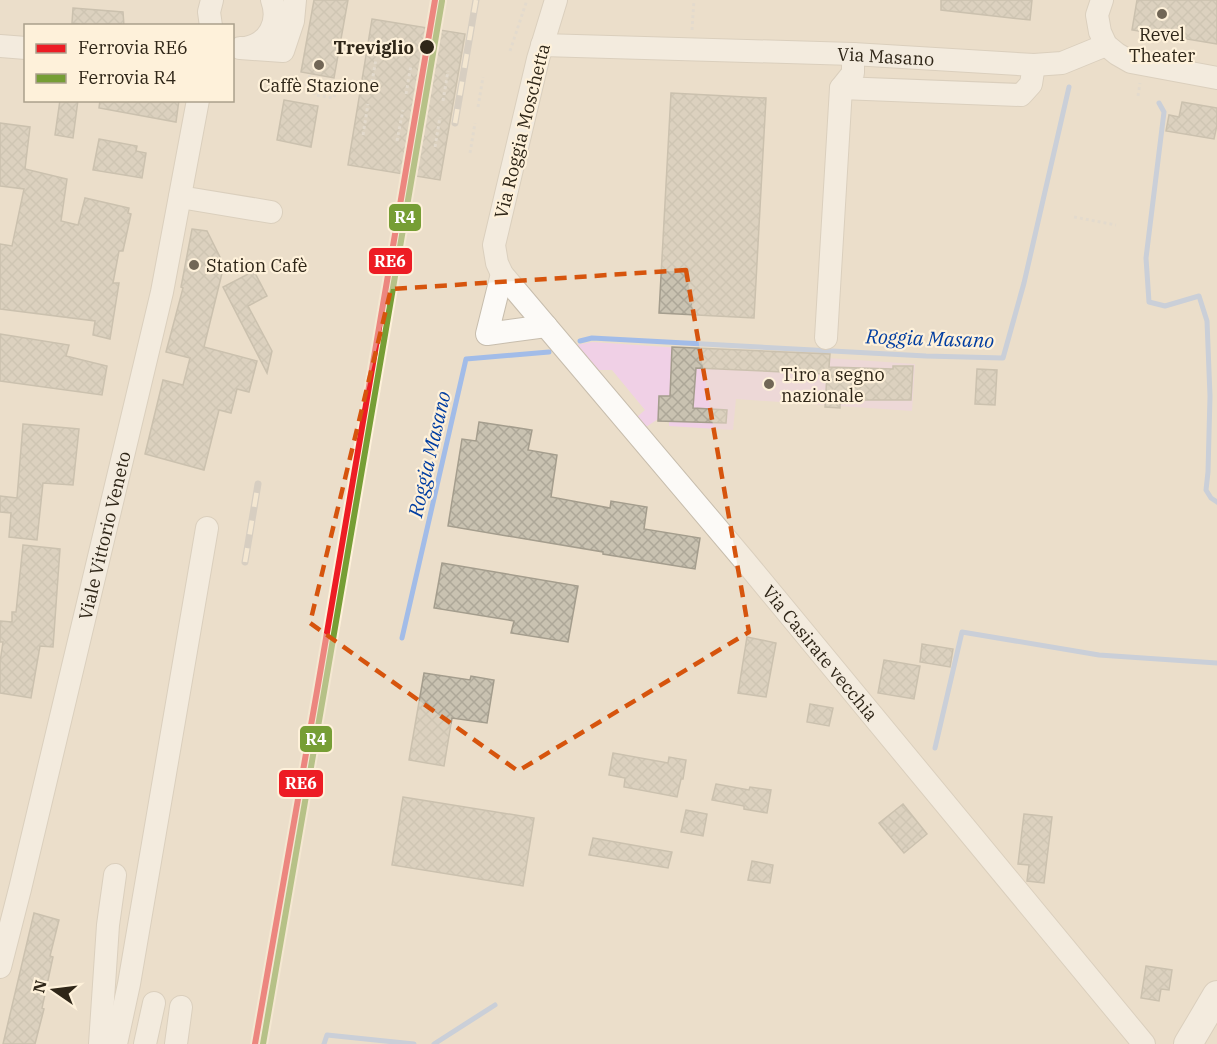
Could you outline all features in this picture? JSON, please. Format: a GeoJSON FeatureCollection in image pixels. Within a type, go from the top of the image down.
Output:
{"type":"FeatureCollection","features":[{"type":"Feature","properties":{"kind":"main road"},"geometry":{"type":"LineString","coordinates":[[1188,1044],[1217,995]]}},
{"type":"Feature","properties":{"kind":"street"},"geometry":{"type":"LineString","coordinates":[[236,47],[283,51],[293,21],[295,0]]}},
{"type":"Feature","properties":{"kind":"street","name":"Via Roggia Moschetta"},"geometry":{"type":"LineString","coordinates":[[546,326],[487,333],[500,269],[494,245],[542,45],[556,0]]}},
{"type":"Feature","properties":{"kind":"street"},"geometry":{"type":"LineString","coordinates":[[1102,0],[1097,15],[1100,32],[1106,45],[1117,54],[1131,62],[1217,78]]}},
{"type":"Feature","properties":{"kind":"street"},"geometry":{"type":"LineString","coordinates":[[236,47],[254,46],[265,38],[271,31],[275,6]]}},
{"type":"Feature","properties":{"kind":"street","name":"Via Masano"},"geometry":{"type":"LineString","coordinates":[[542,45],[853,54],[1034,65],[1062,63],[1106,45]]}},
{"type":"Feature","properties":{"kind":"street"},"geometry":{"type":"LineString","coordinates":[[0,46],[24,48]]}},
{"type":"Feature","properties":{"kind":"street"},"geometry":{"type":"LineString","coordinates":[[826,338],[841,88],[853,73],[853,54]]}},
{"type":"Feature","properties":{"kind":"street"},"geometry":{"type":"LineString","coordinates":[[841,88],[1021,95],[1030,84],[1034,65]]}},
{"type":"Feature","properties":{"kind":"street","name":"Viale Vittorio Veneto"},"geometry":{"type":"LineString","coordinates":[[0,967],[162,292],[198,102]]}},
{"type":"Feature","properties":{"kind":"street"},"geometry":{"type":"LineString","coordinates":[[180,197],[271,212]]}},
{"type":"Feature","properties":{"kind":"street","name":"Via Casirate vecchia"},"geometry":{"type":"LineString","coordinates":[[500,269],[1144,1044]]}},
{"type":"Feature","properties":{"kind":"street"},"geometry":{"type":"LineString","coordinates":[[100,1044],[200,526],[129,984],[116,1044]]}},
{"type":"Feature","properties":{"kind":"street"},"geometry":{"type":"LineString","coordinates":[[112,976],[108,925],[115,875]]}},
{"type":"Feature","properties":{"kind":"street"},"geometry":{"type":"LineString","coordinates":[[145,1044],[154,1003]]}},
{"type":"Feature","properties":{"kind":"street"},"geometry":{"type":"LineString","coordinates":[[176,1044],[181,1007]]}},
{"type":"Feature","properties":{"kind":"path"},"geometry":{"type":"LineString","coordinates":[[510,51],[527,0]]}},
{"type":"Feature","properties":{"kind":"path"},"geometry":{"type":"LineString","coordinates":[[691,49],[694,0]]}},
{"type":"Feature","properties":{"kind":"path"},"geometry":{"type":"LineString","coordinates":[[371,88],[376,59]]}},
{"type":"Feature","properties":{"kind":"path"},"geometry":{"type":"LineString","coordinates":[[406,94],[411,65]]}},
{"type":"Feature","properties":{"kind":"path"},"geometry":{"type":"LineString","coordinates":[[443,101],[448,71]]}},
{"type":"Feature","properties":{"kind":"path"},"geometry":{"type":"LineString","coordinates":[[308,84],[310,74]]}},
{"type":"Feature","properties":{"kind":"path"},"geometry":{"type":"LineString","coordinates":[[478,107],[483,77]]}},
{"type":"Feature","properties":{"kind":"path"},"geometry":{"type":"LineString","coordinates":[[293,82],[347,92]]}},
{"type":"Feature","properties":{"kind":"path"},"geometry":{"type":"LineString","coordinates":[[315,86],[314,94],[334,98],[335,93],[330,92]]}},
{"type":"Feature","properties":{"kind":"path"},"geometry":{"type":"LineString","coordinates":[[363,135],[368,104]]}},
{"type":"Feature","properties":{"kind":"path"},"geometry":{"type":"LineString","coordinates":[[397,141],[403,110]]}},
{"type":"Feature","properties":{"kind":"path"},"geometry":{"type":"LineString","coordinates":[[435,147],[441,117]]}},
{"type":"Feature","properties":{"kind":"path"},"geometry":{"type":"LineString","coordinates":[[470,153],[475,123]]}},
{"type":"Feature","properties":{"kind":"path"},"geometry":{"type":"LineString","coordinates":[[1074,217],[1116,225]]}},
{"type":"Feature","properties":{"kind":"highlighted area"},"geometry":{"type":"Polygon","coordinates":[[[686,270],[749,632],[518,771],[310,623],[391,289],[686,270]]]}},
{"type":"Feature","properties":{"kind":"shaded area","name":"Tiro a segno nazionale"},"geometry":{"type":"Polygon","coordinates":[[[593,342],[915,364],[912,411],[736,399],[733,430],[669,426],[669,422],[658,421],[658,419],[646,427],[637,417],[645,410],[612,370],[596,370],[576,345],[593,342]]]}},
{"type":"Feature","properties":{"kind":"building"},"geometry":{"type":"Polygon","coordinates":[[[314,0],[348,0],[334,78],[301,72],[314,0]]]}},
{"type":"Feature","properties":{"kind":"building"},"geometry":{"type":"Polygon","coordinates":[[[941,0],[1032,0],[1030,20],[941,10],[941,0]]]}},
{"type":"Feature","properties":{"kind":"building"},"geometry":{"type":"Polygon","coordinates":[[[1137,0],[1217,0],[1217,44],[1132,30],[1137,0]]]}},
{"type":"Feature","properties":{"kind":"building"},"geometry":{"type":"Polygon","coordinates":[[[73,8],[123,12],[124,24],[72,23],[73,8]]]}},
{"type":"Feature","properties":{"kind":"building"},"geometry":{"type":"Polygon","coordinates":[[[372,19],[465,34],[440,180],[348,165],[372,19]]]}},
{"type":"Feature","properties":{"kind":"building"},"geometry":{"type":"Polygon","coordinates":[[[671,93],[766,98],[754,318],[659,313],[671,93]]]}},
{"type":"Feature","properties":{"kind":"building"},"geometry":{"type":"Polygon","coordinates":[[[284,100],[318,106],[311,147],[277,140],[284,100]]]}},
{"type":"Feature","properties":{"kind":"building"},"geometry":{"type":"Polygon","coordinates":[[[60,102],[78,102],[73,138],[55,135],[60,102]]]}},
{"type":"Feature","properties":{"kind":"building"},"geometry":{"type":"Polygon","coordinates":[[[100,102],[179,102],[176,122],[99,108],[100,102]]]}},
{"type":"Feature","properties":{"kind":"building"},"geometry":{"type":"Polygon","coordinates":[[[1182,102],[1217,108],[1214,139],[1166,131],[1169,115],[1179,117],[1182,102]]]}},
{"type":"Feature","properties":{"kind":"building"},"geometry":{"type":"Polygon","coordinates":[[[0,123],[30,127],[25,169],[67,179],[61,221],[78,225],[85,198],[129,208],[128,213],[131,214],[123,251],[119,251],[113,283],[119,283],[110,339],[93,335],[95,321],[0,309],[0,244],[12,246],[24,189],[0,186],[0,123]]]}},
{"type":"Feature","properties":{"kind":"building"},"geometry":{"type":"Polygon","coordinates":[[[99,139],[137,146],[136,151],[146,153],[142,178],[93,170],[99,139]]]}},
{"type":"Feature","properties":{"kind":"building"},"geometry":{"type":"Polygon","coordinates":[[[192,229],[207,231],[224,265],[204,347],[257,361],[249,392],[237,389],[231,413],[219,410],[204,470],[145,454],[163,380],[183,385],[190,358],[166,352],[183,288],[181,287],[192,229]]]}},
{"type":"Feature","properties":{"kind":"building"},"geometry":{"type":"Polygon","coordinates":[[[254,271],[267,296],[248,306],[272,351],[267,373],[223,287],[254,271]]]}},
{"type":"Feature","properties":{"kind":"building"},"geometry":{"type":"Polygon","coordinates":[[[0,334],[69,345],[66,356],[107,366],[102,395],[0,381],[0,334]]]}},
{"type":"Feature","properties":{"kind":"building"},"geometry":{"type":"Polygon","coordinates":[[[672,347],[830,354],[829,367],[893,369],[893,366],[913,366],[911,400],[840,400],[840,408],[825,407],[827,374],[696,368],[693,408],[727,410],[726,423],[658,421],[659,396],[670,396],[672,347]]]}},
{"type":"Feature","properties":{"kind":"building"},"geometry":{"type":"Polygon","coordinates":[[[977,369],[997,370],[995,405],[975,404],[977,369]]]}},
{"type":"Feature","properties":{"kind":"building"},"geometry":{"type":"Polygon","coordinates":[[[479,422],[532,430],[528,450],[557,455],[551,497],[610,508],[611,501],[647,507],[644,529],[700,538],[695,569],[448,526],[462,439],[476,441],[479,422]]]}},
{"type":"Feature","properties":{"kind":"building"},"geometry":{"type":"Polygon","coordinates":[[[23,424],[79,429],[73,485],[43,483],[37,540],[9,537],[11,513],[0,512],[0,496],[17,498],[23,424]]]}},
{"type":"Feature","properties":{"kind":"building"},"geometry":{"type":"Polygon","coordinates":[[[23,545],[60,549],[53,647],[40,646],[31,698],[0,693],[0,662],[3,642],[0,642],[0,621],[12,622],[12,612],[16,612],[23,545]]]}},
{"type":"Feature","properties":{"kind":"building"},"geometry":{"type":"Polygon","coordinates":[[[442,563],[578,586],[568,642],[511,633],[514,621],[434,608],[442,563]]]}},
{"type":"Feature","properties":{"kind":"building"},"geometry":{"type":"Polygon","coordinates":[[[747,637],[776,643],[766,697],[738,693],[747,637]]]}},
{"type":"Feature","properties":{"kind":"building"},"geometry":{"type":"Polygon","coordinates":[[[922,644],[953,649],[950,667],[920,662],[922,644]]]}},
{"type":"Feature","properties":{"kind":"building"},"geometry":{"type":"Polygon","coordinates":[[[884,660],[920,666],[914,699],[878,693],[884,660]]]}},
{"type":"Feature","properties":{"kind":"building"},"geometry":{"type":"Polygon","coordinates":[[[424,673],[470,680],[471,676],[494,680],[487,723],[452,718],[444,766],[409,760],[424,673]]]}},
{"type":"Feature","properties":{"kind":"building"},"geometry":{"type":"Polygon","coordinates":[[[810,704],[833,708],[829,726],[807,722],[810,704]]]}},
{"type":"Feature","properties":{"kind":"building"},"geometry":{"type":"Polygon","coordinates":[[[613,753],[668,763],[669,757],[686,760],[677,797],[624,787],[625,778],[609,775],[613,753]]]}},
{"type":"Feature","properties":{"kind":"building"},"geometry":{"type":"Polygon","coordinates":[[[716,784],[749,790],[750,787],[771,790],[767,813],[712,800],[716,784]]]}},
{"type":"Feature","properties":{"kind":"building"},"geometry":{"type":"Polygon","coordinates":[[[403,797],[534,818],[523,886],[392,865],[403,797]]]}},
{"type":"Feature","properties":{"kind":"building"},"geometry":{"type":"Polygon","coordinates":[[[903,804],[927,834],[904,853],[879,823],[903,804]]]}},
{"type":"Feature","properties":{"kind":"building"},"geometry":{"type":"Polygon","coordinates":[[[686,810],[707,814],[703,836],[681,832],[686,810]]]}},
{"type":"Feature","properties":{"kind":"building"},"geometry":{"type":"Polygon","coordinates":[[[1024,814],[1052,817],[1044,883],[1027,881],[1029,865],[1018,864],[1024,814]]]}},
{"type":"Feature","properties":{"kind":"building"},"geometry":{"type":"Polygon","coordinates":[[[593,838],[672,852],[668,868],[589,855],[593,838]]]}},
{"type":"Feature","properties":{"kind":"building"},"geometry":{"type":"Polygon","coordinates":[[[752,861],[773,865],[770,883],[748,880],[752,861]]]}},
{"type":"Feature","properties":{"kind":"building"},"geometry":{"type":"Polygon","coordinates":[[[34,913],[59,920],[50,956],[53,957],[42,1008],[44,1009],[35,1044],[3,1044],[34,913]]]}},
{"type":"Feature","properties":{"kind":"building"},"geometry":{"type":"Polygon","coordinates":[[[1146,966],[1172,970],[1169,990],[1161,989],[1159,1001],[1141,998],[1146,966]]]}},
{"type":"Feature","properties":{"kind":"waterway","name":"Roggia Masano"},"geometry":{"type":"LineString","coordinates":[[580,341],[592,338],[1003,358],[1024,283],[1069,87]]}},
{"type":"Feature","properties":{"kind":"waterway"},"geometry":{"type":"LineString","coordinates":[[1159,103],[1164,112],[1146,258],[1149,302],[1165,306],[1199,296],[1207,321],[1210,396],[1206,490],[1217,502]]}},
{"type":"Feature","properties":{"kind":"waterway","name":"Roggia Masano"},"geometry":{"type":"LineString","coordinates":[[402,638],[466,359],[549,352]]}},
{"type":"Feature","properties":{"kind":"waterway"},"geometry":{"type":"LineString","coordinates":[[935,748],[962,632],[1099,655],[1217,663]]}},
{"type":"Feature","properties":{"kind":"waterway"},"geometry":{"type":"LineString","coordinates":[[434,1044],[495,1005]]}},
{"type":"Feature","properties":{"kind":"waterway"},"geometry":{"type":"LineString","coordinates":[[324,1044],[327,1035],[414,1044]]}},
{"type":"Feature","properties":{"kind":"railway"},"geometry":{"type":"LineString","coordinates":[[455,123],[476,0]]}},
{"type":"Feature","properties":{"kind":"railway"},"geometry":{"type":"LineString","coordinates":[[245,562],[258,484]]}},
{"type":"Feature","properties":{"kind":"rail line","name":"RE6"},"geometry":{"type":"LineString","coordinates":[[255,1044],[435,0]]}},
{"type":"Feature","properties":{"kind":"rail line","name":"R4"},"geometry":{"type":"LineString","coordinates":[[263,1044],[442,1]]}},
{"type":"Feature","properties":{"kind":"place","name":"Revel Theater"},"geometry":{"type":"Point","coordinates":[1162,14]}},
{"type":"Feature","properties":{"kind":"place","name":"Treviglio"},"geometry":{"type":"Point","coordinates":[427,47]}},
{"type":"Feature","properties":{"kind":"place","name":"Caffè Stazione"},"geometry":{"type":"Point","coordinates":[319,65]}},
{"type":"Feature","properties":{"kind":"place","name":"Station Cafè"},"geometry":{"type":"Point","coordinates":[194,265]}},
{"type":"Feature","properties":{"kind":"place","name":"Tiro a segno nazionale"},"geometry":{"type":"Point","coordinates":[769,384]}}]}
